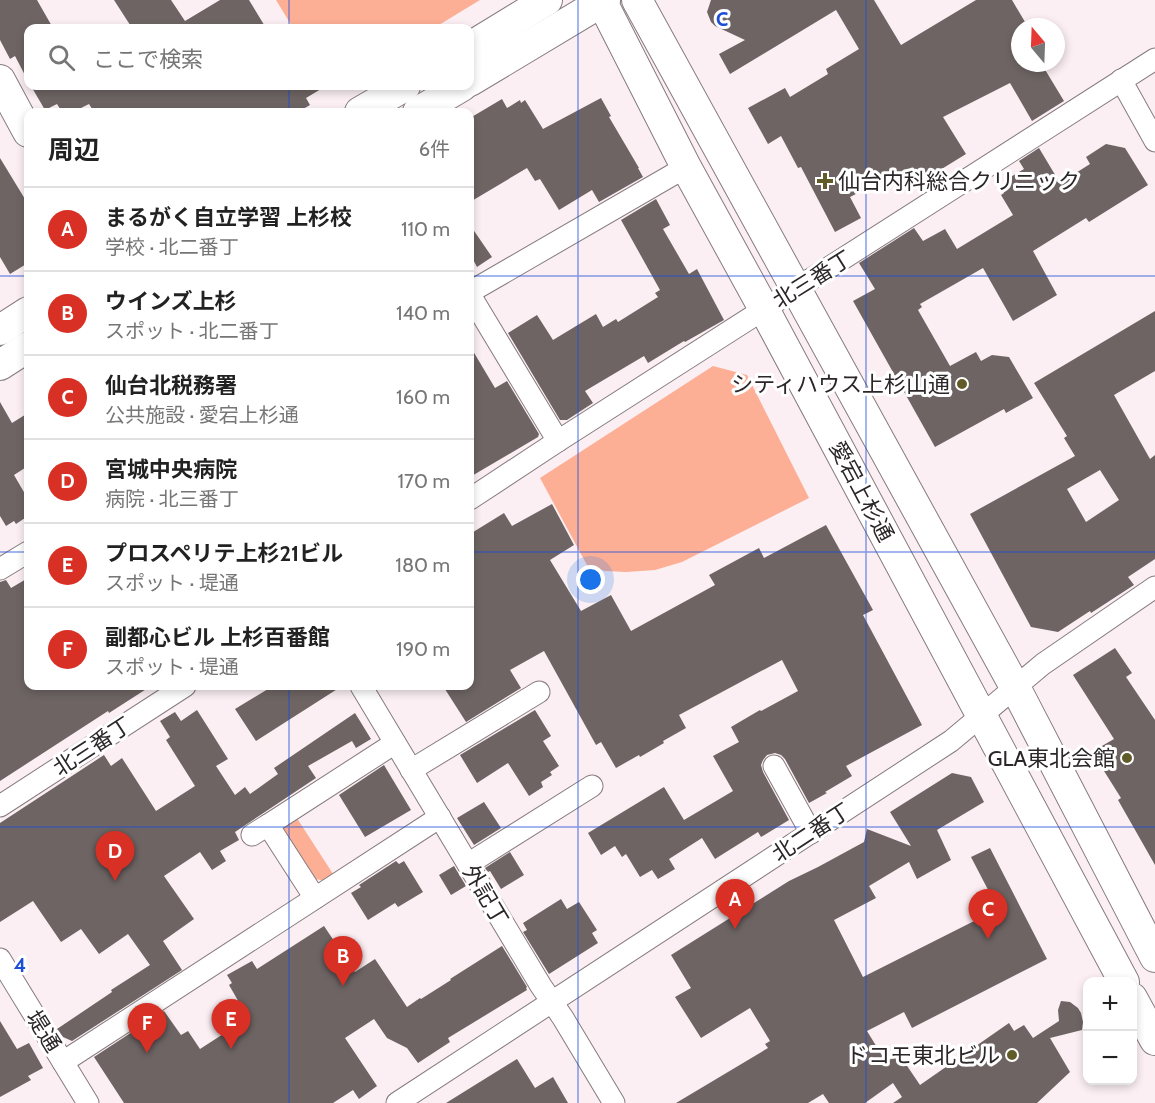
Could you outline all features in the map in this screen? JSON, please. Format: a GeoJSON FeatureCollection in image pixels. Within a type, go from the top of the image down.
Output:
{"type":"FeatureCollection","features":[{"type":"Feature","properties":{"kind":"street"},"geometry":{"type":"LineString","coordinates":[[474,45],[547,0]]}},
{"type":"Feature","properties":{"kind":"street","name":"愛宕上杉通"},"geometry":{"type":"LineString","coordinates":[[637,0],[1015,687],[1155,957]]}},
{"type":"Feature","properties":{"kind":"street"},"geometry":{"type":"LineString","coordinates":[[474,79],[602,1]]}},
{"type":"Feature","properties":{"kind":"street","name":"愛宕上杉通"},"geometry":{"type":"LineString","coordinates":[[602,1],[686,167],[1122,977]]}},
{"type":"Feature","properties":{"kind":"street","name":"北三番丁"},"geometry":{"type":"LineString","coordinates":[[474,496],[1155,59]]}},
{"type":"Feature","properties":{"kind":"street"},"geometry":{"type":"LineString","coordinates":[[0,80],[24,125]]}},
{"type":"Feature","properties":{"kind":"street"},"geometry":{"type":"LineString","coordinates":[[1121,80],[1155,141]]}},
{"type":"Feature","properties":{"kind":"street"},"geometry":{"type":"LineString","coordinates":[[367,108],[398,90]]}},
{"type":"Feature","properties":{"kind":"street"},"geometry":{"type":"LineString","coordinates":[[425,108],[455,90]]}},
{"type":"Feature","properties":{"kind":"street"},"geometry":{"type":"LineString","coordinates":[[474,291],[686,167]]}},
{"type":"Feature","properties":{"kind":"street"},"geometry":{"type":"LineString","coordinates":[[474,300],[558,441]]}},
{"type":"Feature","properties":{"kind":"street"},"geometry":{"type":"LineString","coordinates":[[0,330],[24,315]]}},
{"type":"Feature","properties":{"kind":"street"},"geometry":{"type":"LineString","coordinates":[[0,365],[24,350]]}},
{"type":"Feature","properties":{"kind":"street"},"geometry":{"type":"LineString","coordinates":[[0,569],[24,554]]}},
{"type":"Feature","properties":{"kind":"street","name":"北二番丁"},"geometry":{"type":"LineString","coordinates":[[397,1103],[951,741],[1042,664],[1155,587]]}},
{"type":"Feature","properties":{"kind":"street","name":"北三番丁"},"geometry":{"type":"LineString","coordinates":[[0,806],[178,690]]}},
{"type":"Feature","properties":{"kind":"street","name":"外記丁"},"geometry":{"type":"LineString","coordinates":[[363,690],[614,1103]]}},
{"type":"Feature","properties":{"kind":"street"},"geometry":{"type":"LineString","coordinates":[[411,770],[539,692]]}},
{"type":"Feature","properties":{"kind":"street"},"geometry":{"type":"LineString","coordinates":[[315,898],[260,830],[395,743]]}},
{"type":"Feature","properties":{"kind":"street"},"geometry":{"type":"LineString","coordinates":[[774,766],[811,832]]}},
{"type":"Feature","properties":{"kind":"street"},"geometry":{"type":"LineString","coordinates":[[468,864],[592,786]]}},
{"type":"Feature","properties":{"kind":"street"},"geometry":{"type":"LineString","coordinates":[[63,1062],[440,817]]}},
{"type":"Feature","properties":{"kind":"street","name":"堤通"},"geometry":{"type":"LineString","coordinates":[[0,959],[88,1103]]}},
{"type":"Feature","properties":{"kind":"street"},"geometry":{"type":"LineString","coordinates":[[1137,1007],[1155,1040]]}},
{"type":"Feature","properties":{"kind":"shaded area"},"geometry":{"type":"Polygon","coordinates":[[[276,0],[480,0],[441,24],[291,24],[276,0]]]}},
{"type":"Feature","properties":{"kind":"shaded area"},"geometry":{"type":"Polygon","coordinates":[[[713,366],[747,375],[809,498],[682,562],[655,570],[626,572],[588,567],[540,478],[713,366]]]}},
{"type":"Feature","properties":{"kind":"shaded area"},"geometry":{"type":"Polygon","coordinates":[[[293,812],[335,877],[326,881],[315,879],[277,823],[293,812]]]}},
{"type":"Feature","properties":{"kind":"building"},"geometry":{"type":"Polygon","coordinates":[[[0,0],[37,0],[51,24],[24,24],[24,73],[15,56],[10,59],[0,40],[0,0]]]}},
{"type":"Feature","properties":{"kind":"building"},"geometry":{"type":"Polygon","coordinates":[[[114,0],[171,0],[185,21],[220,0],[249,0],[264,24],[129,24],[114,0]]]}},
{"type":"Feature","properties":{"kind":"building"},"geometry":{"type":"Polygon","coordinates":[[[711,0],[874,0],[901,45],[976,0],[1012,0],[1023,18],[1011,18],[1011,72],[1046,72],[1064,101],[1032,121],[1010,83],[943,117],[966,154],[906,191],[895,174],[850,197],[861,218],[835,232],[801,167],[798,168],[781,136],[768,144],[748,108],[785,88],[790,97],[828,74],[826,69],[859,49],[836,10],[730,74],[719,54],[745,40],[715,26],[707,12],[711,0]]]}},
{"type":"Feature","properties":{"kind":"building"},"geometry":{"type":"Polygon","coordinates":[[[33,90],[319,90],[306,98],[310,105],[305,108],[92,108],[89,104],[81,108],[60,108],[57,104],[44,108],[33,90]]]}},
{"type":"Feature","properties":{"kind":"building"},"geometry":{"type":"Polygon","coordinates":[[[601,98],[611,116],[609,117],[643,177],[599,202],[592,190],[559,210],[540,179],[535,181],[527,168],[474,200],[474,116],[502,99],[507,108],[520,100],[521,103],[525,100],[543,129],[601,98]]]}},
{"type":"Feature","properties":{"kind":"building"},"geometry":{"type":"Polygon","coordinates":[[[1106,144],[1125,148],[1148,185],[1089,222],[1086,218],[1033,251],[1057,295],[1013,321],[983,268],[920,304],[922,307],[918,310],[950,366],[976,352],[981,361],[992,355],[1009,357],[1033,398],[1006,413],[1004,409],[935,447],[853,301],[875,289],[859,263],[914,228],[923,241],[945,229],[957,249],[1013,215],[1001,195],[1004,193],[1002,189],[1006,186],[1004,181],[1024,169],[1019,161],[1039,148],[1060,183],[1090,164],[1086,157],[1106,144]]]}},
{"type":"Feature","properties":{"kind":"building"},"geometry":{"type":"Polygon","coordinates":[[[0,158],[24,197],[24,265],[10,274],[0,257],[0,158]]]}},
{"type":"Feature","properties":{"kind":"building"},"geometry":{"type":"Polygon","coordinates":[[[656,199],[670,225],[663,229],[689,274],[697,269],[724,320],[648,363],[644,356],[585,391],[593,403],[567,420],[560,420],[508,333],[537,315],[553,340],[596,314],[603,327],[616,319],[618,322],[658,297],[655,293],[660,290],[621,220],[656,199]]]}},
{"type":"Feature","properties":{"kind":"building"},"geometry":{"type":"Polygon","coordinates":[[[474,231],[492,257],[477,267],[474,261],[474,231]]]}},
{"type":"Feature","properties":{"kind":"building"},"geometry":{"type":"Polygon","coordinates":[[[1155,311],[1155,371],[1114,395],[1150,459],[1155,455],[1155,559],[1128,577],[1134,585],[1058,632],[1031,627],[970,514],[1075,456],[1064,438],[1067,436],[1034,383],[1155,311]],[[1100,470],[1067,489],[1086,522],[1119,500],[1100,470]]]}},
{"type":"Feature","properties":{"kind":"building"},"geometry":{"type":"Polygon","coordinates":[[[474,353],[495,388],[507,381],[539,434],[538,437],[474,475],[474,353]]]}},
{"type":"Feature","properties":{"kind":"building"},"geometry":{"type":"Polygon","coordinates":[[[0,402],[12,423],[24,416],[24,469],[14,475],[24,492],[24,519],[16,524],[14,521],[6,526],[0,516],[0,402]]]}},
{"type":"Feature","properties":{"kind":"building"},"geometry":{"type":"Polygon","coordinates":[[[552,504],[574,545],[550,560],[581,611],[611,595],[631,631],[715,585],[709,575],[759,548],[764,558],[826,525],[873,610],[863,615],[922,725],[846,766],[852,776],[809,803],[785,759],[775,753],[767,755],[761,765],[763,772],[789,820],[761,837],[758,832],[715,859],[702,838],[669,859],[675,869],[658,879],[652,870],[640,877],[626,854],[622,857],[615,846],[601,855],[588,833],[664,787],[684,820],[733,791],[713,756],[739,742],[731,727],[798,691],[782,660],[679,715],[686,728],[640,757],[639,755],[616,768],[601,742],[596,745],[544,651],[510,670],[521,688],[466,722],[446,690],[474,690],[474,532],[504,513],[512,526],[552,504]]]}},
{"type":"Feature","properties":{"kind":"building"},"geometry":{"type":"Polygon","coordinates":[[[6,580],[11,588],[24,580],[24,690],[145,690],[0,781],[0,582],[6,580]]]}},
{"type":"Feature","properties":{"kind":"building"},"geometry":{"type":"Polygon","coordinates":[[[1115,648],[1132,673],[1126,677],[1155,720],[1155,865],[1118,800],[1121,798],[1104,771],[1107,769],[1095,750],[1114,739],[1073,675],[1115,648]]]}},
{"type":"Feature","properties":{"kind":"building"},"geometry":{"type":"Polygon","coordinates":[[[266,690],[336,690],[256,741],[235,709],[266,690]]]}},
{"type":"Feature","properties":{"kind":"building"},"geometry":{"type":"Polygon","coordinates":[[[197,710],[228,759],[216,766],[235,795],[245,787],[250,794],[278,774],[274,768],[355,713],[371,739],[356,748],[352,741],[308,766],[316,778],[235,832],[239,840],[220,851],[226,861],[212,870],[200,852],[164,876],[194,919],[163,941],[182,970],[72,1041],[63,1037],[57,1029],[150,965],[128,934],[99,954],[81,929],[61,942],[33,901],[0,922],[0,823],[104,755],[111,766],[122,758],[156,811],[195,786],[166,740],[170,737],[160,721],[175,712],[181,721],[197,710]]]}},
{"type":"Feature","properties":{"kind":"building"},"geometry":{"type":"Polygon","coordinates":[[[535,710],[551,736],[543,741],[559,766],[550,772],[552,775],[541,782],[543,787],[529,796],[508,763],[477,783],[460,755],[535,710]]]}},
{"type":"Feature","properties":{"kind":"building"},"geometry":{"type":"Polygon","coordinates":[[[384,765],[411,810],[365,837],[339,795],[384,765]]]}},
{"type":"Feature","properties":{"kind":"building"},"geometry":{"type":"Polygon","coordinates":[[[952,773],[971,777],[984,802],[937,830],[951,860],[917,879],[909,862],[869,886],[876,898],[834,920],[863,977],[998,909],[971,857],[990,848],[1047,959],[912,1028],[904,1012],[867,1031],[886,1062],[899,1054],[920,1085],[1009,1023],[1014,1031],[1024,1025],[1033,1038],[1059,1021],[1058,1010],[1061,1001],[1070,1002],[1078,1008],[1083,1022],[1082,1030],[1050,1038],[1070,1072],[1037,1103],[893,1103],[902,1097],[893,1083],[865,1103],[829,1103],[823,1094],[808,1103],[676,1103],[768,1048],[765,1044],[770,1041],[750,1008],[701,1038],[675,997],[691,988],[671,955],[789,881],[864,842],[867,829],[911,846],[890,812],[952,773]]]}},
{"type":"Feature","properties":{"kind":"building"},"geometry":{"type":"Polygon","coordinates":[[[484,802],[501,828],[474,845],[457,818],[484,802]]]}},
{"type":"Feature","properties":{"kind":"building"},"geometry":{"type":"Polygon","coordinates":[[[510,852],[524,875],[501,889],[490,871],[488,872],[485,868],[510,852]]]}},
{"type":"Feature","properties":{"kind":"building"},"geometry":{"type":"Polygon","coordinates":[[[396,861],[399,864],[404,861],[423,892],[398,907],[395,903],[368,920],[351,893],[361,887],[359,885],[396,861]]]}},
{"type":"Feature","properties":{"kind":"building"},"geometry":{"type":"Polygon","coordinates":[[[454,866],[466,886],[451,895],[439,875],[454,866]]]}},
{"type":"Feature","properties":{"kind":"building"},"geometry":{"type":"Polygon","coordinates":[[[561,899],[567,909],[579,902],[597,930],[592,933],[598,943],[549,974],[523,932],[527,930],[523,923],[561,899]]]}},
{"type":"Feature","properties":{"kind":"building"},"geometry":{"type":"Polygon","coordinates":[[[324,926],[355,972],[375,959],[407,1007],[502,946],[527,990],[448,1038],[450,1042],[418,1063],[407,1048],[387,1038],[374,1019],[345,1038],[377,1086],[359,1099],[353,1090],[333,1103],[124,1103],[94,1057],[164,1011],[181,1035],[188,1031],[200,1049],[248,1018],[229,985],[232,983],[227,975],[252,961],[257,969],[324,926]]]}},
{"type":"Feature","properties":{"kind":"building"},"geometry":{"type":"Polygon","coordinates":[[[0,1021],[17,1049],[29,1043],[43,1068],[28,1076],[31,1080],[0,1097],[0,1021]]]}},
{"type":"Feature","properties":{"kind":"building"},"geometry":{"type":"Polygon","coordinates":[[[517,1059],[535,1088],[553,1077],[568,1103],[446,1103],[517,1059]]]}},
{"type":"Feature","properties":{"kind":"place","name":"仙台内科総合クリニック"},"geometry":{"type":"Point","coordinates":[825,181]}},
{"type":"Feature","properties":{"kind":"place","name":"シティハウス上杉山通"},"geometry":{"type":"Point","coordinates":[962,384]}},
{"type":"Feature","properties":{"kind":"place","name":"GLA東北会館"},"geometry":{"type":"Point","coordinates":[1127,758]}},
{"type":"Feature","properties":{"kind":"place","name":"宮城中央病院"},"geometry":{"type":"Point","coordinates":[115,881]}},
{"type":"Feature","properties":{"kind":"place","name":"まるがく自立学習 上杉校"},"geometry":{"type":"Point","coordinates":[735,929]}},
{"type":"Feature","properties":{"kind":"place","name":"仙台北税務署"},"geometry":{"type":"Point","coordinates":[988,939]}},
{"type":"Feature","properties":{"kind":"place","name":"ウインズ上杉"},"geometry":{"type":"Point","coordinates":[343,986]}},
{"type":"Feature","properties":{"kind":"place","name":"プロスペリテ上杉21ビル"},"geometry":{"type":"Point","coordinates":[231,1049]}},
{"type":"Feature","properties":{"kind":"place","name":"副都心ビル 上杉百番館"},"geometry":{"type":"Point","coordinates":[147,1053]}},
{"type":"Feature","properties":{"kind":"place","name":"ドコモ東北ビル"},"geometry":{"type":"Point","coordinates":[1012,1055]}}]}
